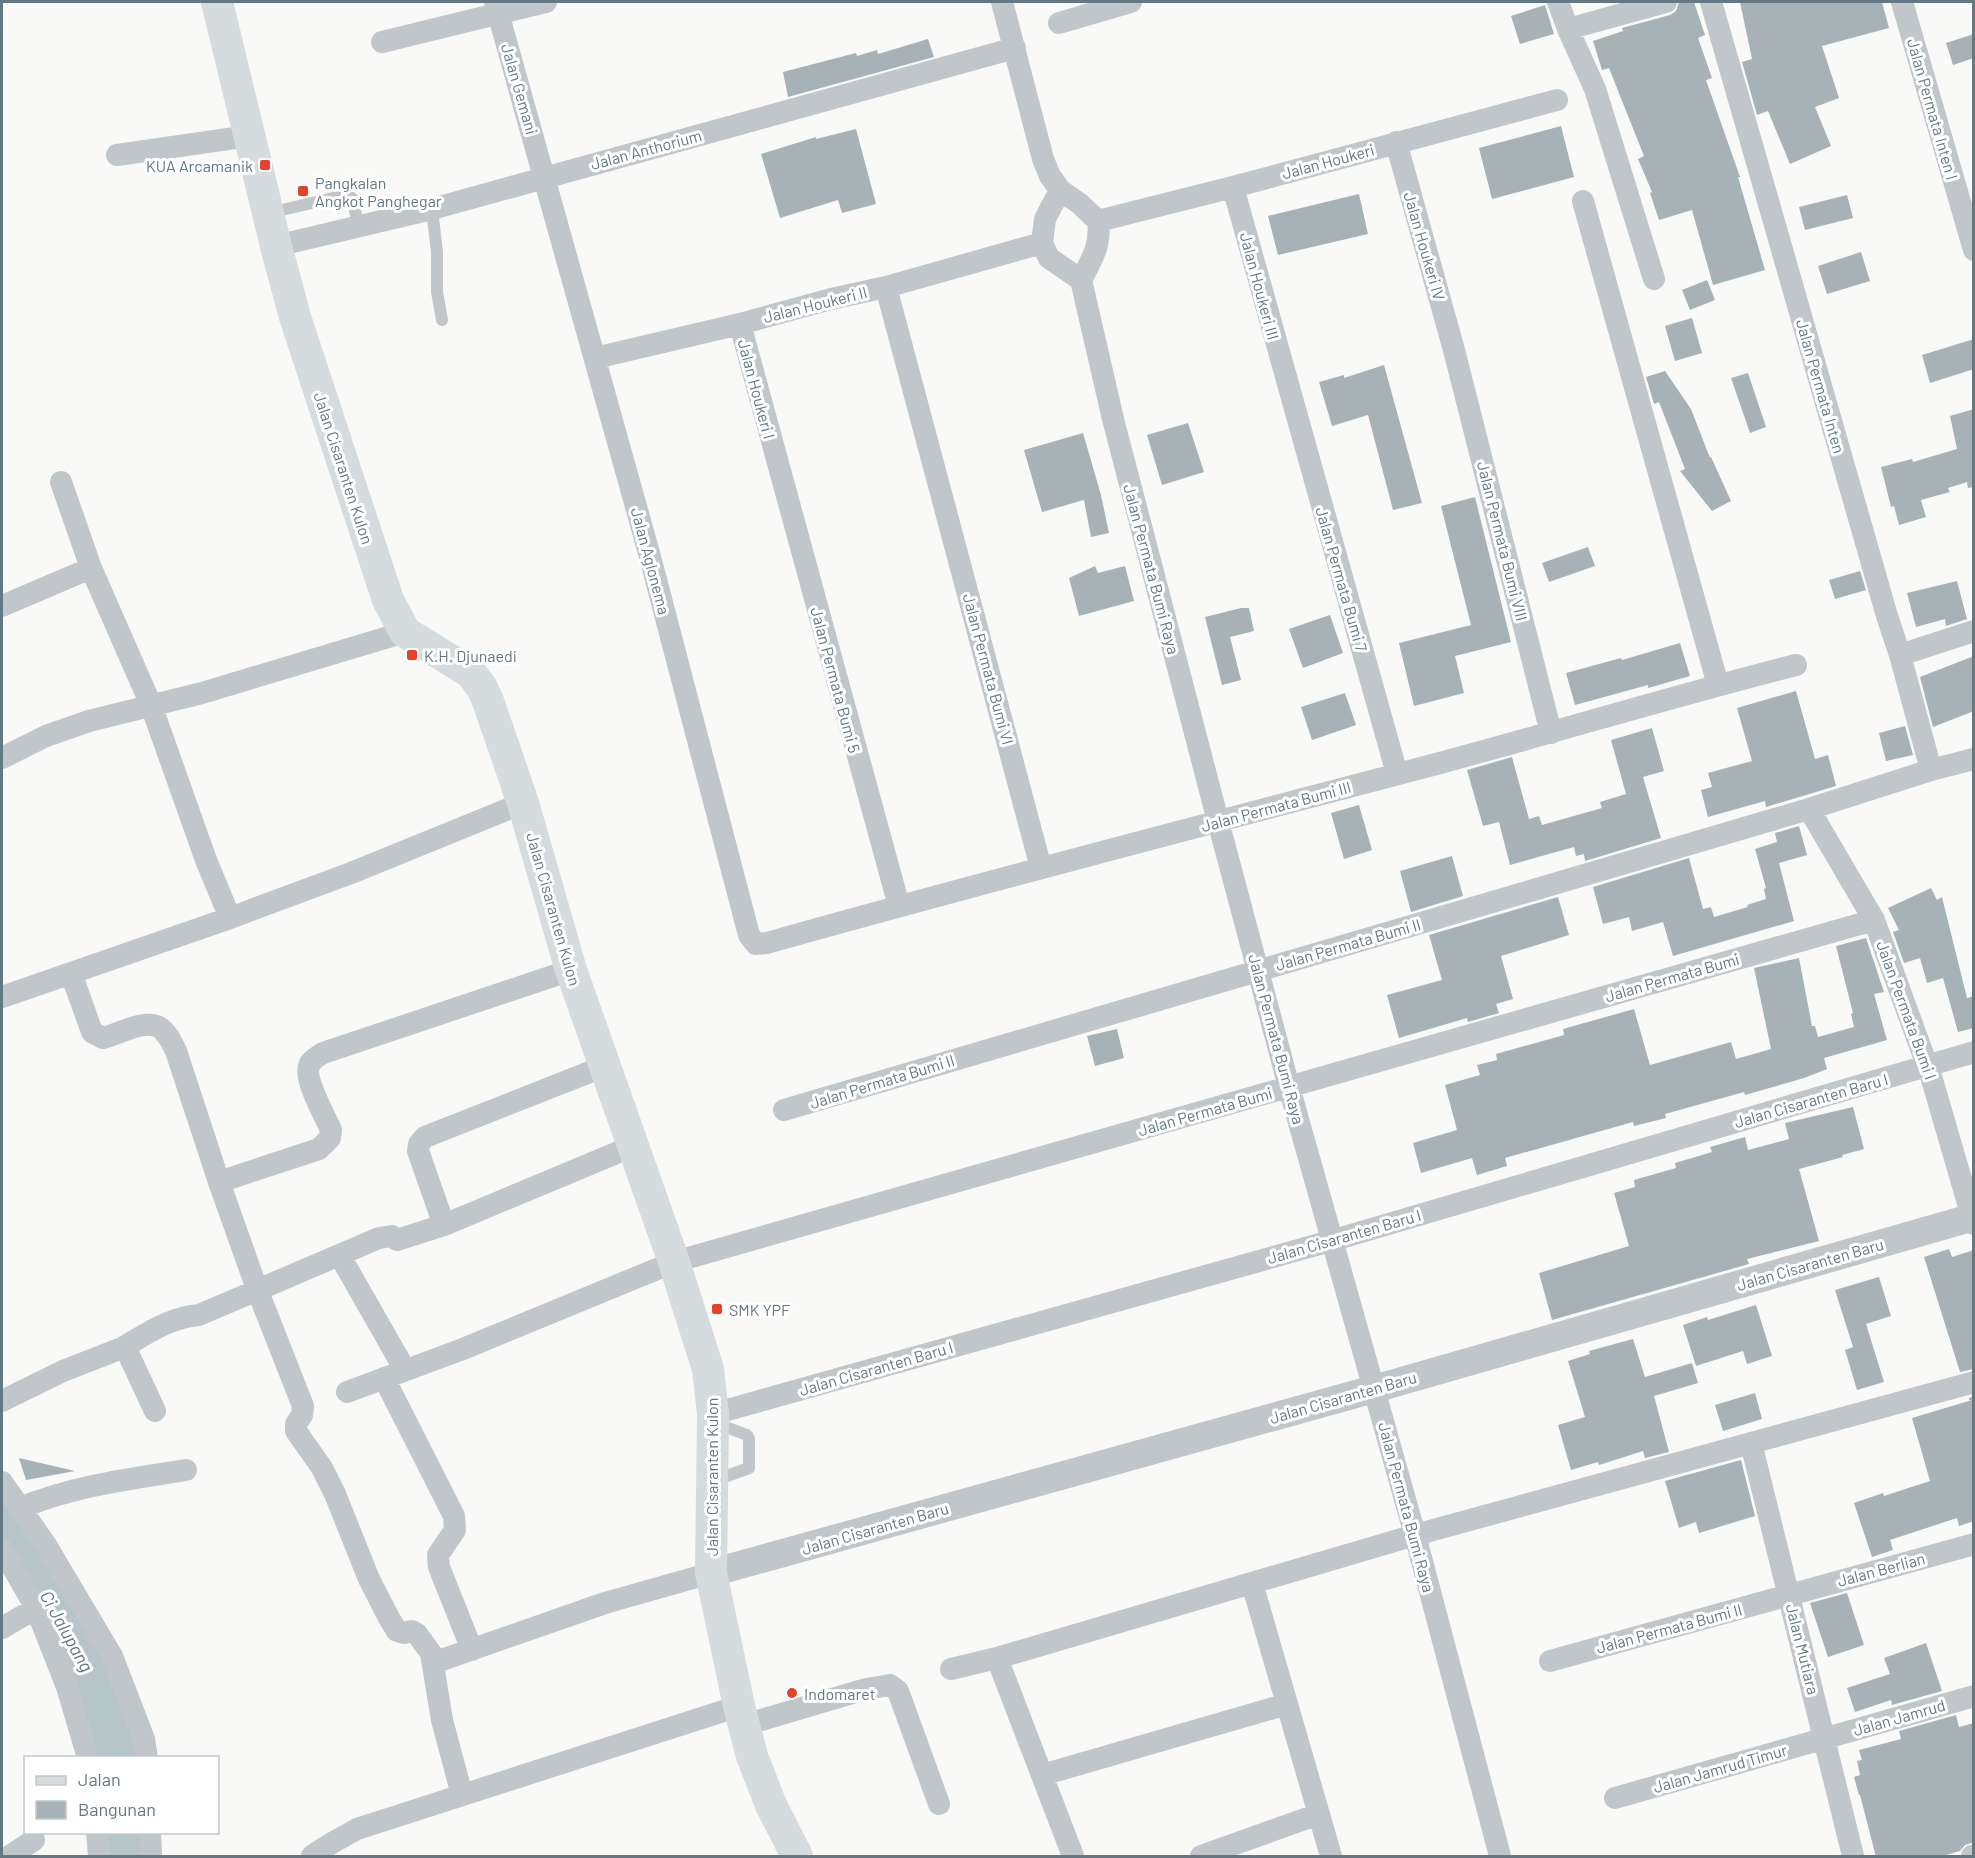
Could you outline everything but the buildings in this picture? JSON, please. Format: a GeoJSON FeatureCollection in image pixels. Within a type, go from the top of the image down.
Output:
{"type":"FeatureCollection","features":[{"type":"Feature","properties":{"kind":"main road","name":"Jalan Cisaranten Kulon"},"geometry":{"type":"LineString","coordinates":[[217,2],[276,246],[315,382],[388,600],[405,632],[471,673],[482,688],[523,803],[571,970],[674,1262],[708,1369],[713,1418],[711,1573],[752,1756],[771,1805],[797,1857]]}},
{"type":"Feature","properties":{"kind":"street"},"geometry":{"type":"LineString","coordinates":[[382,42],[497,8],[546,2]]}},
{"type":"Feature","properties":{"kind":"street"},"geometry":{"type":"LineString","coordinates":[[1002,2],[1043,159],[1050,176],[1060,190],[1098,221],[1100,233],[1097,250],[1081,280],[1049,258],[1042,243],[1045,219],[1060,190]]}},
{"type":"Feature","properties":{"kind":"street"},"geometry":{"type":"LineString","coordinates":[[1059,23],[1131,2]]}},
{"type":"Feature","properties":{"kind":"street"},"geometry":{"type":"LineString","coordinates":[[1558,2],[1595,89],[1653,279]]}},
{"type":"Feature","properties":{"kind":"street"},"geometry":{"type":"LineString","coordinates":[[1568,29],[1666,2]]}},
{"type":"Feature","properties":{"kind":"street","name":"Jalan Permata Inten"},"geometry":{"type":"LineString","coordinates":[[1711,2],[1900,655],[1931,770]]}},
{"type":"Feature","properties":{"kind":"street","name":"Jalan Permata Inten I"},"geometry":{"type":"LineString","coordinates":[[1902,2],[1974,250]]}},
{"type":"Feature","properties":{"kind":"street","name":"Jalan Gemani"},"geometry":{"type":"LineString","coordinates":[[497,8],[545,177]]}},
{"type":"Feature","properties":{"kind":"street","name":"Jalan Anthorium"},"geometry":{"type":"LineString","coordinates":[[276,246],[432,209],[1015,48]]}},
{"type":"Feature","properties":{"kind":"street","name":"Jalan Houkeri"},"geometry":{"type":"LineString","coordinates":[[1098,221],[1557,100]]}},
{"type":"Feature","properties":{"kind":"street"},"geometry":{"type":"LineString","coordinates":[[117,155],[249,136]]}},
{"type":"Feature","properties":{"kind":"street","name":"Jalan Houkeri IV"},"geometry":{"type":"LineString","coordinates":[[1396,142],[1454,350]]}},
{"type":"Feature","properties":{"kind":"street","name":"Jalan Aglonema"},"geometry":{"type":"LineString","coordinates":[[545,177],[649,553],[749,935],[756,944]]}},
{"type":"Feature","properties":{"kind":"street","name":"Jalan Houkeri III"},"geometry":{"type":"LineString","coordinates":[[1233,187],[1287,385]]}},
{"type":"Feature","properties":{"kind":"street"},"geometry":{"type":"LineString","coordinates":[[1583,201],[1718,685]]}},
{"type":"Feature","properties":{"kind":"street"},"geometry":{"type":"LineString","coordinates":[[886,287],[1042,243]]}},
{"type":"Feature","properties":{"kind":"street","name":"Jalan Permata Bumi Raya"},"geometry":{"type":"LineString","coordinates":[[1081,280],[1113,419],[1218,821],[1289,1087],[1334,1240],[1415,1535],[1500,1857]]}},
{"type":"Feature","properties":{"kind":"street","name":"Jalan Houkeri II"},"geometry":{"type":"LineString","coordinates":[[595,358],[740,324],[831,298],[886,287],[936,470]]}},
{"type":"Feature","properties":{"kind":"street","name":"Jalan Houkeri I"},"geometry":{"type":"LineString","coordinates":[[740,324],[774,455]]}},
{"type":"Feature","properties":{"kind":"street","name":"Jalan Permata Bumi VIII"},"geometry":{"type":"LineString","coordinates":[[1454,350],[1551,733]]}},
{"type":"Feature","properties":{"kind":"street","name":"Jalan Permata Bumi 7"},"geometry":{"type":"LineString","coordinates":[[1287,385],[1397,774]]}},
{"type":"Feature","properties":{"kind":"street","name":"Jalan Permata Bumi 5"},"geometry":{"type":"LineString","coordinates":[[774,455],[899,906]]}},
{"type":"Feature","properties":{"kind":"street","name":"Jalan Permata Bumi VI"},"geometry":{"type":"LineString","coordinates":[[936,470],[1041,868]]}},
{"type":"Feature","properties":{"kind":"street"},"geometry":{"type":"LineString","coordinates":[[61,482],[91,568],[151,705],[206,860],[230,918]]}},
{"type":"Feature","properties":{"kind":"street"},"geometry":{"type":"LineString","coordinates":[[2,606],[91,568]]}},
{"type":"Feature","properties":{"kind":"street"},"geometry":{"type":"LineString","coordinates":[[1900,655],[1974,631]]}},
{"type":"Feature","properties":{"kind":"street"},"geometry":{"type":"LineString","coordinates":[[2,758],[46,736],[89,721],[202,693],[405,632]]}},
{"type":"Feature","properties":{"kind":"street","name":"Jalan Permata Bumi III"},"geometry":{"type":"LineString","coordinates":[[756,944],[767,943],[1551,733],[1796,665]]}},
{"type":"Feature","properties":{"kind":"street","name":"Jalan Permata Bumi II"},"geometry":{"type":"LineString","coordinates":[[784,1110],[1974,759]]}},
{"type":"Feature","properties":{"kind":"street"},"geometry":{"type":"LineString","coordinates":[[2,997],[230,918],[351,873],[523,803]]}},
{"type":"Feature","properties":{"kind":"street","name":"Jalan Permata Bumi I"},"geometry":{"type":"LineString","coordinates":[[1809,809],[1874,920],[1927,1066],[1973,1220]]}},
{"type":"Feature","properties":{"kind":"street","name":"Jalan Permata Bumi"},"geometry":{"type":"LineString","coordinates":[[347,1392],[464,1349],[674,1262],[1874,920]]}},
{"type":"Feature","properties":{"kind":"street"},"geometry":{"type":"LineString","coordinates":[[219,1182],[319,1149],[330,1138],[331,1130],[309,1079],[308,1068],[312,1060],[323,1053],[571,970]]}},
{"type":"Feature","properties":{"kind":"street"},"geometry":{"type":"LineString","coordinates":[[71,973],[92,1032],[98,1037],[103,1038],[146,1025],[159,1027],[176,1051],[257,1289],[303,1406],[302,1415],[296,1424],[296,1431],[322,1468],[369,1579],[389,1618],[397,1631],[404,1633],[412,1631],[417,1634],[431,1653],[442,1720],[462,1795]]}},
{"type":"Feature","properties":{"kind":"street","name":"Jalan Cisaranten Baru I"},"geometry":{"type":"LineString","coordinates":[[713,1418],[1334,1240],[1974,1052]]}},
{"type":"Feature","properties":{"kind":"street"},"geometry":{"type":"LineString","coordinates":[[444,1225],[418,1151],[419,1144],[425,1137],[605,1066]]}},
{"type":"Feature","properties":{"kind":"street"},"geometry":{"type":"LineString","coordinates":[[2,1401],[63,1371],[122,1347],[169,1321],[182,1316],[199,1315],[378,1238],[392,1236],[397,1240],[444,1225],[633,1146]]}},
{"type":"Feature","properties":{"kind":"street","name":"Jalan Cisaranten Baru"},"geometry":{"type":"LineString","coordinates":[[711,1573],[1973,1220]]}},
{"type":"Feature","properties":{"kind":"street"},"geometry":{"type":"LineString","coordinates":[[340,1256],[405,1370]]}},
{"type":"Feature","properties":{"kind":"street"},"geometry":{"type":"LineString","coordinates":[[122,1347],[127,1351],[155,1411]]}},
{"type":"Feature","properties":{"kind":"street"},"geometry":{"type":"LineString","coordinates":[[384,1378],[454,1516],[455,1530],[438,1555],[439,1567],[472,1650]]}},
{"type":"Feature","properties":{"kind":"street"},"geometry":{"type":"LineString","coordinates":[[951,1669],[997,1658],[1415,1535],[1974,1382]]}},
{"type":"Feature","properties":{"kind":"street","name":"Jalan Mutiara"},"geometry":{"type":"LineString","coordinates":[[1751,1443],[1853,1857]]}},
{"type":"Feature","properties":{"kind":"street"},"geometry":{"type":"LineString","coordinates":[[20,1508],[88,1486],[186,1470]]}},
{"type":"Feature","properties":{"kind":"street"},"geometry":{"type":"LineString","coordinates":[[2,1482],[46,1545],[112,1656],[144,1739],[147,1756]]}},
{"type":"Feature","properties":{"kind":"street","name":"Jalan Berlian"},"geometry":{"type":"LineString","coordinates":[[1789,1595],[1974,1544]]}},
{"type":"Feature","properties":{"kind":"street"},"geometry":{"type":"LineString","coordinates":[[2,1549],[36,1608],[67,1688],[87,1756]]}},
{"type":"Feature","properties":{"kind":"street"},"geometry":{"type":"LineString","coordinates":[[433,1664],[605,1603],[711,1573]]}},
{"type":"Feature","properties":{"kind":"street"},"geometry":{"type":"LineString","coordinates":[[1252,1583],[1331,1857]]}},
{"type":"Feature","properties":{"kind":"street","name":"Jalan Permata Bumi II"},"geometry":{"type":"LineString","coordinates":[[1550,1661],[1789,1595]]}},
{"type":"Feature","properties":{"kind":"street"},"geometry":{"type":"LineString","coordinates":[[2,1628],[36,1608]]}},
{"type":"Feature","properties":{"kind":"street"},"geometry":{"type":"LineString","coordinates":[[997,1658],[1073,1857]]}},
{"type":"Feature","properties":{"kind":"street"},"geometry":{"type":"LineString","coordinates":[[312,1857],[357,1830],[462,1795],[742,1715],[890,1685],[898,1691],[939,1804]]}},
{"type":"Feature","properties":{"kind":"street","name":"Jalan Jamrud"},"geometry":{"type":"LineString","coordinates":[[1825,1738],[1974,1696]]}},
{"type":"Feature","properties":{"kind":"street"},"geometry":{"type":"LineString","coordinates":[[1042,1775],[1287,1704]]}},
{"type":"Feature","properties":{"kind":"street","name":"Jalan Jamrud Timur"},"geometry":{"type":"LineString","coordinates":[[1615,1798],[1825,1738]]}},
{"type":"Feature","properties":{"kind":"street"},"geometry":{"type":"LineString","coordinates":[[1201,1857],[1318,1814]]}},
{"type":"Feature","properties":{"kind":"street"},"geometry":{"type":"LineString","coordinates":[[97,1834],[99,1857]]}},
{"type":"Feature","properties":{"kind":"street"},"geometry":{"type":"LineString","coordinates":[[150,1834],[151,1857]]}},
{"type":"Feature","properties":{"kind":"street"},"geometry":{"type":"LineString","coordinates":[[10,1857],[34,1840]]}},
{"type":"Feature","properties":{"kind":"lane"},"geometry":{"type":"LineString","coordinates":[[268,213],[346,195],[352,198],[358,227]]}},
{"type":"Feature","properties":{"kind":"lane"},"geometry":{"type":"LineString","coordinates":[[432,209],[437,252],[437,292],[442,320]]}},
{"type":"Feature","properties":{"kind":"waterway","name":"Ci Jalupang"},"geometry":{"type":"LineString","coordinates":[[2,1511],[14,1527],[99,1689],[116,1756]]}},
{"type":"Feature","properties":{"kind":"waterway","name":"Ci Jalupang"},"geometry":{"type":"LineString","coordinates":[[122,1834],[123,1856]]}},
{"type":"Feature","properties":{"kind":"place","name":"KUA Arcamanik"},"geometry":{"type":"Point","coordinates":[265,165]}},
{"type":"Feature","properties":{"kind":"place","name":"Pangkalan Angkot Panghegar"},"geometry":{"type":"Point","coordinates":[303,191]}},
{"type":"Feature","properties":{"kind":"place","name":"K.H. Djunaedi"},"geometry":{"type":"Point","coordinates":[412,655]}},
{"type":"Feature","properties":{"kind":"place","name":"SMK YPF"},"geometry":{"type":"Point","coordinates":[717,1309]}},
{"type":"Feature","properties":{"kind":"place","name":"Indomaret"},"geometry":{"type":"Point","coordinates":[792,1693]}}]}
